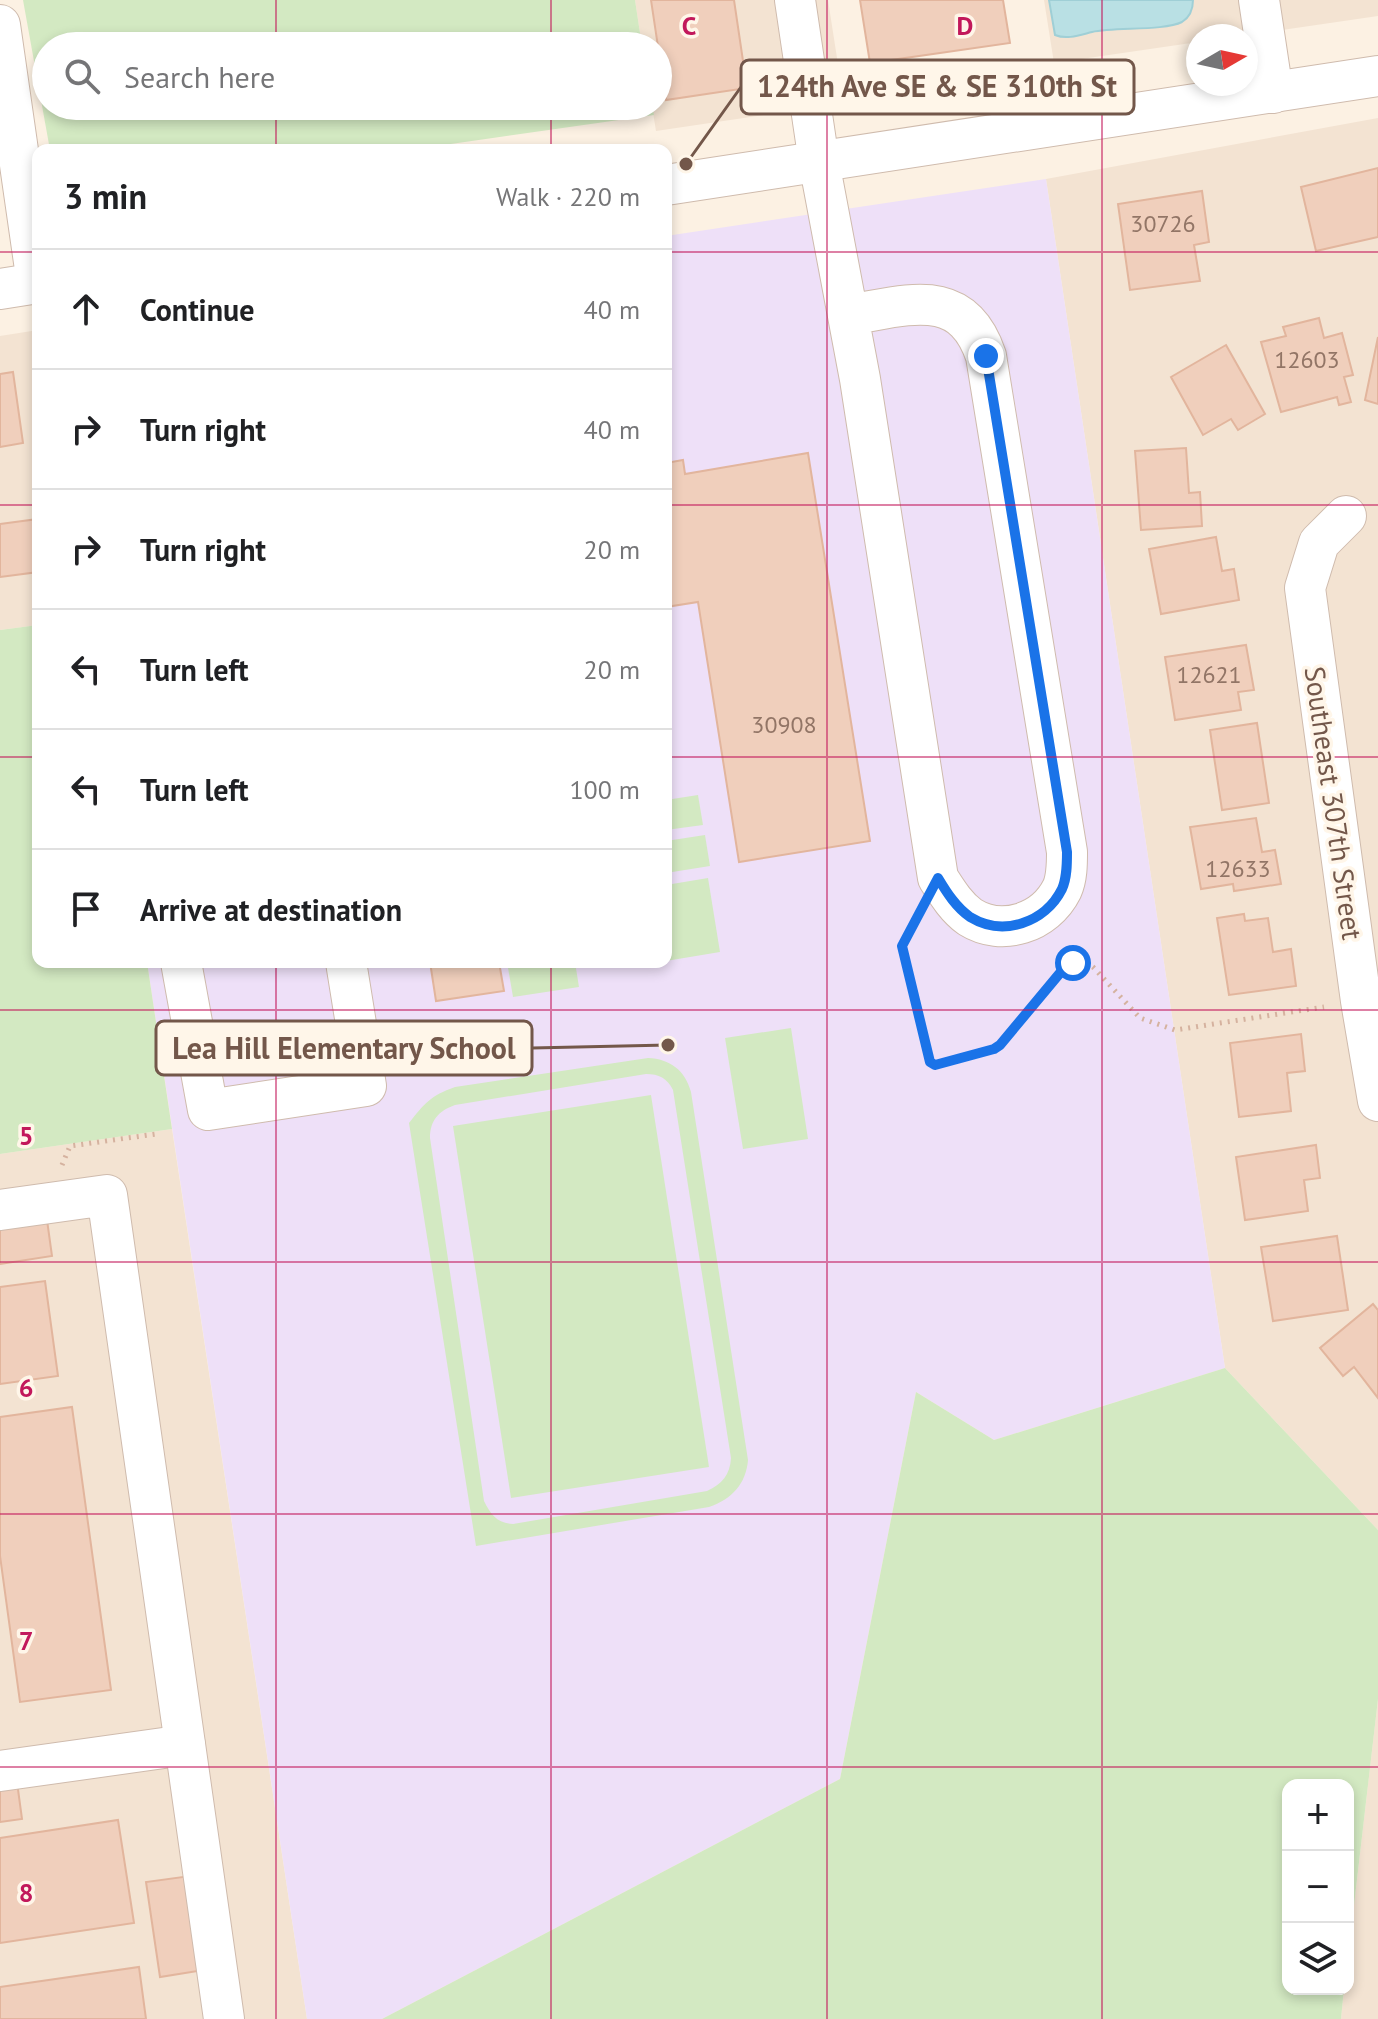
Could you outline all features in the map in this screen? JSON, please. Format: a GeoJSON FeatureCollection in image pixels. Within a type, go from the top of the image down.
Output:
{"type":"FeatureCollection","features":[{"type":"Feature","properties":{"kind":"street"},"geometry":{"type":"LineString","coordinates":[[795,0],[819,162],[863,395],[938,878],[957,906],[971,918],[988,925],[1006,927],[1024,923],[1040,915],[1053,903],[1063,887],[1067,852],[986,356],[970,324],[956,312],[939,305],[921,303],[848,315]]}},
{"type":"Feature","properties":{"kind":"street"},"geometry":{"type":"LineString","coordinates":[[1259,0],[1273,93]]}},
{"type":"Feature","properties":{"kind":"street"},"geometry":{"type":"LineString","coordinates":[[0,25],[32,242]]}},
{"type":"Feature","properties":{"kind":"street"},"geometry":{"type":"LineString","coordinates":[[672,184],[1378,76]]}},
{"type":"Feature","properties":{"kind":"street"},"geometry":{"type":"LineString","coordinates":[[0,289],[32,284]]}},
{"type":"Feature","properties":{"kind":"street","name":"Southeast 307th Street"},"geometry":{"type":"LineString","coordinates":[[1346,516],[1319,543],[1305,588],[1361,1001],[1378,1101]]}},
{"type":"Feature","properties":{"kind":"street"},"geometry":{"type":"LineString","coordinates":[[182,968],[208,1110],[366,1086],[347,968]]}},
{"type":"Feature","properties":{"kind":"street"},"geometry":{"type":"LineString","coordinates":[[0,1210],[107,1195],[224,2019]]}},
{"type":"Feature","properties":{"kind":"street"},"geometry":{"type":"LineString","coordinates":[[0,1771],[185,1745]]}},
{"type":"Feature","properties":{"kind":"path"},"geometry":{"type":"LineString","coordinates":[[938,878],[902,946],[926,1053],[935,1065],[1000,1045],[1065,967],[1085,961],[1140,1018],[1175,1030],[1361,1001]]}},
{"type":"Feature","properties":{"kind":"path"},"geometry":{"type":"LineString","coordinates":[[54,1202],[57,1179],[70,1146],[156,1134]]}},
{"type":"Feature","properties":{"kind":"shaded area"},"geometry":{"type":"Polygon","coordinates":[[[635,0],[828,0],[844,103],[656,131],[654,120],[672,120],[672,32],[640,32],[635,0]]]}},
{"type":"Feature","properties":{"kind":"shaded area"},"geometry":{"type":"Polygon","coordinates":[[[1044,0],[1378,0],[1378,16],[1258,34],[1258,24],[1186,24],[1186,44],[1054,63],[1044,0]]]}},
{"type":"Feature","properties":{"kind":"shaded area"},"geometry":{"type":"Polygon","coordinates":[[[1378,118],[1378,1530],[1225,1368],[1046,179],[1378,118]]]}},
{"type":"Feature","properties":{"kind":"shaded area"},"geometry":{"type":"Polygon","coordinates":[[[1046,179],[1225,1368],[994,1440],[916,1392],[840,1779],[382,2019],[307,2019],[148,968],[672,968],[672,235],[1046,179]]]}},
{"type":"Feature","properties":{"kind":"shaded area"},"geometry":{"type":"Polygon","coordinates":[[[32,331],[32,626],[0,630],[0,336],[32,331]]]}},
{"type":"Feature","properties":{"kind":"shaded area"},"geometry":{"type":"Polygon","coordinates":[[[172,1129],[307,2019],[0,2019],[0,1154],[172,1129]]]}},
{"type":"Feature","properties":{"kind":"shaded area"},"geometry":{"type":"Polygon","coordinates":[[[1378,1699],[1378,2019],[1341,2019],[1343,1995],[1354,1995],[1354,1905],[1378,1699]]]}},
{"type":"Feature","properties":{"kind":"green space"},"geometry":{"type":"Polygon","coordinates":[[[23,0],[635,0],[640,32],[32,32],[32,50],[23,0]]]}},
{"type":"Feature","properties":{"kind":"green space"},"geometry":{"type":"Polygon","coordinates":[[[45,120],[619,120],[451,144],[49,144],[45,120]]]}},
{"type":"Feature","properties":{"kind":"green space"},"geometry":{"type":"Polygon","coordinates":[[[32,626],[32,968],[148,968],[172,1129],[0,1154],[0,630],[32,626]]]}},
{"type":"Feature","properties":{"kind":"green space"},"geometry":{"type":"Polygon","coordinates":[[[698,795],[703,825],[672,829],[672,799],[698,795]]]}},
{"type":"Feature","properties":{"kind":"green space"},"geometry":{"type":"Polygon","coordinates":[[[705,835],[710,866],[672,872],[672,840],[705,835]]]}},
{"type":"Feature","properties":{"kind":"green space"},"geometry":{"type":"Polygon","coordinates":[[[708,878],[720,952],[672,960],[672,884],[708,878]]]}},
{"type":"Feature","properties":{"kind":"green space"},"geometry":{"type":"Polygon","coordinates":[[[508,968],[576,968],[579,987],[513,997],[508,968]]]}},
{"type":"Feature","properties":{"kind":"green space"},"geometry":{"type":"Polygon","coordinates":[[[791,1028],[808,1139],[743,1149],[725,1038],[791,1028]]]}},
{"type":"Feature","properties":{"kind":"green space"},"geometry":{"type":"Polygon","coordinates":[[[648,1058],[670,1063],[685,1078],[691,1092],[748,1460],[741,1483],[725,1500],[709,1507],[476,1546],[409,1123],[429,1101],[455,1087],[648,1058]],[[646,1074],[455,1105],[444,1110],[433,1122],[430,1138],[484,1501],[492,1514],[503,1522],[513,1524],[707,1491],[721,1482],[729,1469],[731,1458],[673,1090],[659,1076],[646,1074]]]}},
{"type":"Feature","properties":{"kind":"green space"},"geometry":{"type":"Polygon","coordinates":[[[651,1095],[709,1467],[511,1498],[453,1126],[651,1095]]]}},
{"type":"Feature","properties":{"kind":"green space"},"geometry":{"type":"Polygon","coordinates":[[[1225,1368],[1378,1530],[1378,1699],[1354,1905],[1354,1779],[1282,1779],[1282,1995],[1343,1995],[1341,2019],[382,2019],[840,1779],[916,1392],[994,1440],[1225,1368]]]}},
{"type":"Feature","properties":{"kind":"water"},"geometry":{"type":"Polygon","coordinates":[[[1049,0],[1193,0],[1187,18],[1174,25],[1064,37],[1055,35],[1049,0]]]}},
{"type":"Feature","properties":{"kind":"building"},"geometry":{"type":"Polygon","coordinates":[[[651,0],[734,0],[747,88],[672,99],[672,32],[656,32],[651,0]]]}},
{"type":"Feature","properties":{"kind":"building"},"geometry":{"type":"Polygon","coordinates":[[[860,0],[1003,0],[1010,43],[870,63],[860,0]]]}},
{"type":"Feature","properties":{"kind":"building"},"geometry":{"type":"Polygon","coordinates":[[[1378,168],[1378,237],[1316,251],[1301,187],[1378,168]]]}},
{"type":"Feature","properties":{"kind":"building"},"geometry":{"type":"Polygon","coordinates":[[[1202,191],[1209,242],[1194,245],[1200,281],[1130,290],[1118,204],[1202,191]]]}},
{"type":"Feature","properties":{"kind":"building"},"geometry":{"type":"Polygon","coordinates":[[[1319,318],[1324,338],[1342,333],[1353,375],[1344,377],[1351,402],[1339,405],[1337,397],[1281,412],[1261,342],[1286,336],[1283,327],[1319,318]]]}},
{"type":"Feature","properties":{"kind":"building"},"geometry":{"type":"Polygon","coordinates":[[[1378,337],[1378,404],[1365,400],[1378,337]]]}},
{"type":"Feature","properties":{"kind":"building"},"geometry":{"type":"Polygon","coordinates":[[[1226,345],[1265,414],[1238,430],[1231,419],[1203,435],[1171,377],[1226,345]]]}},
{"type":"Feature","properties":{"kind":"building"},"geometry":{"type":"Polygon","coordinates":[[[13,372],[23,443],[0,447],[0,374],[13,372]]]}},
{"type":"Feature","properties":{"kind":"building"},"geometry":{"type":"Polygon","coordinates":[[[1186,448],[1189,493],[1200,492],[1202,526],[1141,530],[1135,451],[1186,448]]]}},
{"type":"Feature","properties":{"kind":"building"},"geometry":{"type":"Polygon","coordinates":[[[808,453],[870,841],[739,862],[698,602],[672,606],[672,462],[683,460],[685,474],[808,453]]]}},
{"type":"Feature","properties":{"kind":"building"},"geometry":{"type":"Polygon","coordinates":[[[32,520],[32,573],[0,577],[0,524],[32,520]]]}},
{"type":"Feature","properties":{"kind":"building"},"geometry":{"type":"Polygon","coordinates":[[[1216,537],[1222,571],[1234,569],[1239,600],[1161,614],[1149,549],[1216,537]]]}},
{"type":"Feature","properties":{"kind":"building"},"geometry":{"type":"Polygon","coordinates":[[[1246,645],[1254,690],[1238,692],[1241,710],[1175,720],[1165,657],[1246,645]]]}},
{"type":"Feature","properties":{"kind":"building"},"geometry":{"type":"Polygon","coordinates":[[[1257,723],[1269,803],[1222,810],[1210,730],[1257,723]]]}},
{"type":"Feature","properties":{"kind":"building"},"geometry":{"type":"Polygon","coordinates":[[[1256,818],[1262,852],[1275,850],[1281,884],[1234,891],[1233,884],[1201,889],[1190,827],[1256,818]]]}},
{"type":"Feature","properties":{"kind":"building"},"geometry":{"type":"Polygon","coordinates":[[[1244,914],[1245,921],[1268,918],[1273,952],[1291,949],[1296,986],[1229,995],[1217,918],[1244,914]]]}},
{"type":"Feature","properties":{"kind":"building"},"geometry":{"type":"Polygon","coordinates":[[[431,968],[500,968],[504,991],[436,1001],[431,968]]]}},
{"type":"Feature","properties":{"kind":"building"},"geometry":{"type":"Polygon","coordinates":[[[1301,1034],[1305,1071],[1287,1073],[1291,1111],[1239,1117],[1230,1043],[1301,1034]]]}},
{"type":"Feature","properties":{"kind":"building"},"geometry":{"type":"Polygon","coordinates":[[[1316,1145],[1320,1178],[1304,1180],[1308,1211],[1245,1220],[1236,1157],[1316,1145]]]}},
{"type":"Feature","properties":{"kind":"building"},"geometry":{"type":"Polygon","coordinates":[[[47,1220],[52,1256],[0,1264],[0,1227],[47,1220]]]}},
{"type":"Feature","properties":{"kind":"building"},"geometry":{"type":"Polygon","coordinates":[[[1337,1236],[1348,1310],[1273,1321],[1261,1247],[1337,1236]]]}},
{"type":"Feature","properties":{"kind":"building"},"geometry":{"type":"Polygon","coordinates":[[[45,1281],[58,1376],[0,1384],[0,1287],[45,1281]]]}},
{"type":"Feature","properties":{"kind":"building"},"geometry":{"type":"Polygon","coordinates":[[[1373,1304],[1378,1310],[1378,1398],[1354,1367],[1343,1376],[1320,1348],[1373,1304]]]}},
{"type":"Feature","properties":{"kind":"building"},"geometry":{"type":"Polygon","coordinates":[[[72,1407],[111,1690],[20,1702],[0,1556],[0,1417],[72,1407]]]}},
{"type":"Feature","properties":{"kind":"building"},"geometry":{"type":"Polygon","coordinates":[[[17,1782],[22,1819],[0,1822],[0,1785],[17,1782]]]}},
{"type":"Feature","properties":{"kind":"building"},"geometry":{"type":"Polygon","coordinates":[[[118,1820],[134,1923],[0,1943],[0,1838],[118,1820]]]}},
{"type":"Feature","properties":{"kind":"building"},"geometry":{"type":"Polygon","coordinates":[[[190,1876],[204,1970],[160,1977],[146,1882],[190,1876]]]}},
{"type":"Feature","properties":{"kind":"building"},"geometry":{"type":"Polygon","coordinates":[[[139,1967],[146,2019],[0,2019],[0,1987],[139,1967]]]}},
{"type":"Feature","properties":{"kind":"place","name":"124th Ave SE & SE 310th St"},"geometry":{"type":"Point","coordinates":[686,164]}},
{"type":"Feature","properties":{"kind":"place","name":"Lea Hill Elementary School"},"geometry":{"type":"Point","coordinates":[668,1045]}},
{"type":"Feature","properties":{"kind":"route"},"geometry":{"type":"LineString","coordinates":[[986,356],[1067,852],[1067,869],[1063,887],[1053,903],[1040,915],[1006,927],[988,925],[971,918],[957,906],[938,878],[902,946],[930,1062],[935,1065],[1000,1045],[1065,967],[1073,963]]}}]}
